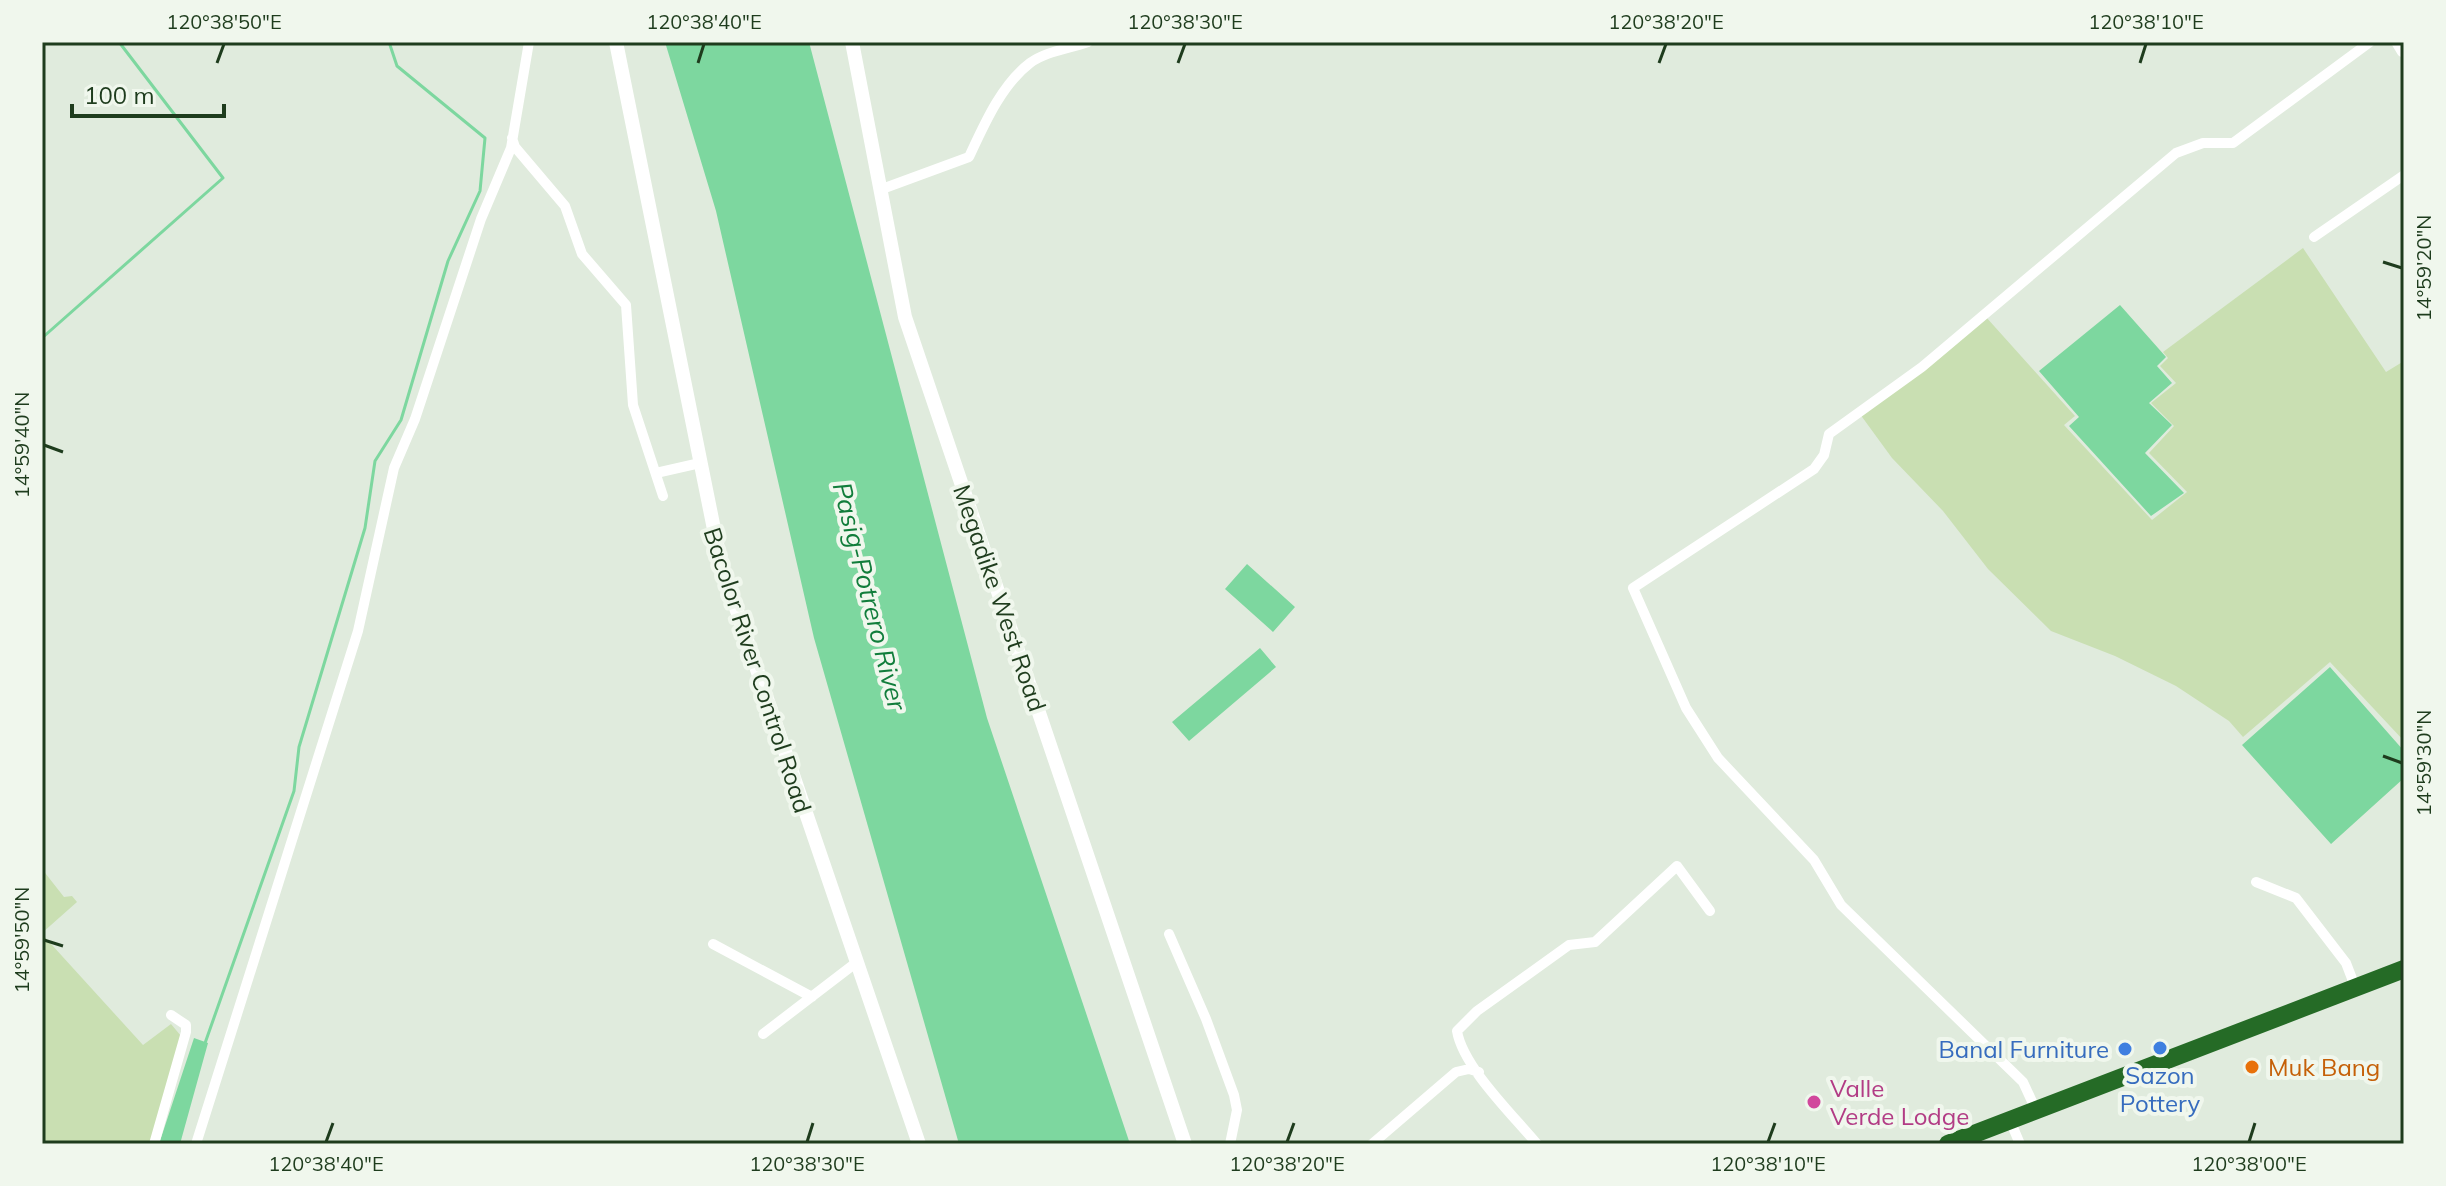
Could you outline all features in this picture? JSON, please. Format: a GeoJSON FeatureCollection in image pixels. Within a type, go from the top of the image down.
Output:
{"type":"FeatureCollection","features":[{"type":"Feature","properties":{"kind":"highway"},"geometry":{"type":"LineString","coordinates":[[1948,1144],[2035,1108],[2404,969]]}},
{"type":"Feature","properties":{"kind":"street"},"geometry":{"type":"LineString","coordinates":[[196,1144],[358,631],[394,468],[415,419],[481,219],[509,155],[529,42]]}},
{"type":"Feature","properties":{"kind":"street","name":"Bacolor River Control Road"},"geometry":{"type":"LineString","coordinates":[[616,42],[710,522],[735,611],[919,1144]]}},
{"type":"Feature","properties":{"kind":"street","name":"Megadike West Road"},"geometry":{"type":"LineString","coordinates":[[852,42],[905,317],[1185,1144]]}},
{"type":"Feature","properties":{"kind":"street"},"geometry":{"type":"LineString","coordinates":[[882,189],[969,157],[991,112],[1029,64],[1048,54],[1088,42]]}},
{"type":"Feature","properties":{"kind":"street"},"geometry":{"type":"LineString","coordinates":[[2035,1108],[2023,1082],[1841,905],[1814,860],[1718,758],[1686,708],[1633,588],[1814,469],[1824,455],[1829,434],[1922,367],[2176,153],[2203,143],[2233,143],[2370,42]]}},
{"type":"Feature","properties":{"kind":"street"},"geometry":{"type":"LineString","coordinates":[[511,135],[515,147],[565,206],[582,254],[626,305],[633,405],[663,496]]}},
{"type":"Feature","properties":{"kind":"street"},"geometry":{"type":"LineString","coordinates":[[2314,237],[2404,175]]}},
{"type":"Feature","properties":{"kind":"street"},"geometry":{"type":"LineString","coordinates":[[656,473],[700,463]]}},
{"type":"Feature","properties":{"kind":"street"},"geometry":{"type":"LineString","coordinates":[[1537,1144],[1459,1044],[1457,1031],[1477,1011],[1569,945],[1595,942],[1677,866],[1710,911]]}},
{"type":"Feature","properties":{"kind":"street"},"geometry":{"type":"LineString","coordinates":[[2256,882],[2296,898],[2346,963],[2356,989]]}},
{"type":"Feature","properties":{"kind":"street"},"geometry":{"type":"LineString","coordinates":[[1169,934],[1206,1019],[1234,1095],[1237,1110],[1230,1144]]}},
{"type":"Feature","properties":{"kind":"street"},"geometry":{"type":"LineString","coordinates":[[713,944],[812,997]]}},
{"type":"Feature","properties":{"kind":"street"},"geometry":{"type":"LineString","coordinates":[[763,1034],[857,962]]}},
{"type":"Feature","properties":{"kind":"street"},"geometry":{"type":"LineString","coordinates":[[154,1144],[186,1032],[186,1025],[171,1015]]}},
{"type":"Feature","properties":{"kind":"street"},"geometry":{"type":"LineString","coordinates":[[1372,1144],[1456,1072],[1469,1069],[1479,1072]]}},
{"type":"Feature","properties":{"kind":"street"},"geometry":{"type":"LineString","coordinates":[[2009,1118],[2020,1144]]}},
{"type":"Feature","properties":{"kind":"shaded area"},"geometry":{"type":"Polygon","coordinates":[[[2303,248],[2386,372],[2404,361],[2404,741],[2330,662],[2243,737],[2229,721],[2176,686],[2115,656],[2051,631],[1988,569],[1943,511],[1892,458],[1857,410],[1986,317],[2075,416],[2064,425],[2152,520],[2187,492],[2149,453],[2174,426],[2151,403],[2176,383],[2160,366],[2168,358],[2163,352],[2303,248]]]}},
{"type":"Feature","properties":{"kind":"shaded area"},"geometry":{"type":"Polygon","coordinates":[[[42,869],[64,897],[72,896],[77,902],[42,933],[42,869]]]}},
{"type":"Feature","properties":{"kind":"shaded area"},"geometry":{"type":"Polygon","coordinates":[[[42,934],[143,1045],[171,1024],[181,1036],[151,1144],[42,1144],[42,934]]]}},
{"type":"Feature","properties":{"kind":"water","name":"Pasig-Potrero River"},"geometry":{"type":"Polygon","coordinates":[[[665,42],[809,42],[987,718],[1130,1144],[959,1144],[814,638],[716,211],[665,42]]]}},
{"type":"Feature","properties":{"kind":"water"},"geometry":{"type":"Polygon","coordinates":[[[2120,305],[2166,357],[2157,366],[2172,383],[2149,403],[2172,425],[2145,453],[2184,493],[2151,516],[2069,426],[2079,417],[2039,371],[2120,305]]]}},
{"type":"Feature","properties":{"kind":"water"},"geometry":{"type":"Polygon","coordinates":[[[1247,564],[1295,607],[1273,632],[1225,589],[1247,564]]]}},
{"type":"Feature","properties":{"kind":"water"},"geometry":{"type":"Polygon","coordinates":[[[1260,648],[1276,667],[1189,741],[1172,722],[1260,648]]]}},
{"type":"Feature","properties":{"kind":"water"},"geometry":{"type":"Polygon","coordinates":[[[2330,667],[2404,751],[2404,778],[2331,844],[2242,745],[2330,667]]]}},
{"type":"Feature","properties":{"kind":"water"},"geometry":{"type":"Polygon","coordinates":[[[194,1038],[208,1043],[180,1144],[159,1144],[194,1038]]]}},
{"type":"Feature","properties":{"kind":"waterway"},"geometry":{"type":"LineString","coordinates":[[42,338],[223,178],[119,42]]}},
{"type":"Feature","properties":{"kind":"waterway"},"geometry":{"type":"LineString","coordinates":[[204,1046],[294,791],[299,747],[365,528],[375,461],[401,420],[448,261],[480,191],[485,138],[397,66],[389,42]]}},
{"type":"Feature","properties":{"kind":"place","name":"Sazon Pottery"},"geometry":{"type":"Point","coordinates":[2160,1048]}},
{"type":"Feature","properties":{"kind":"place","name":"Banal Furniture"},"geometry":{"type":"Point","coordinates":[2125,1049]}},
{"type":"Feature","properties":{"kind":"place","name":"Muk Bang"},"geometry":{"type":"Point","coordinates":[2252,1067]}},
{"type":"Feature","properties":{"kind":"place","name":"Valle Verde Lodge"},"geometry":{"type":"Point","coordinates":[1814,1102]}}]}
